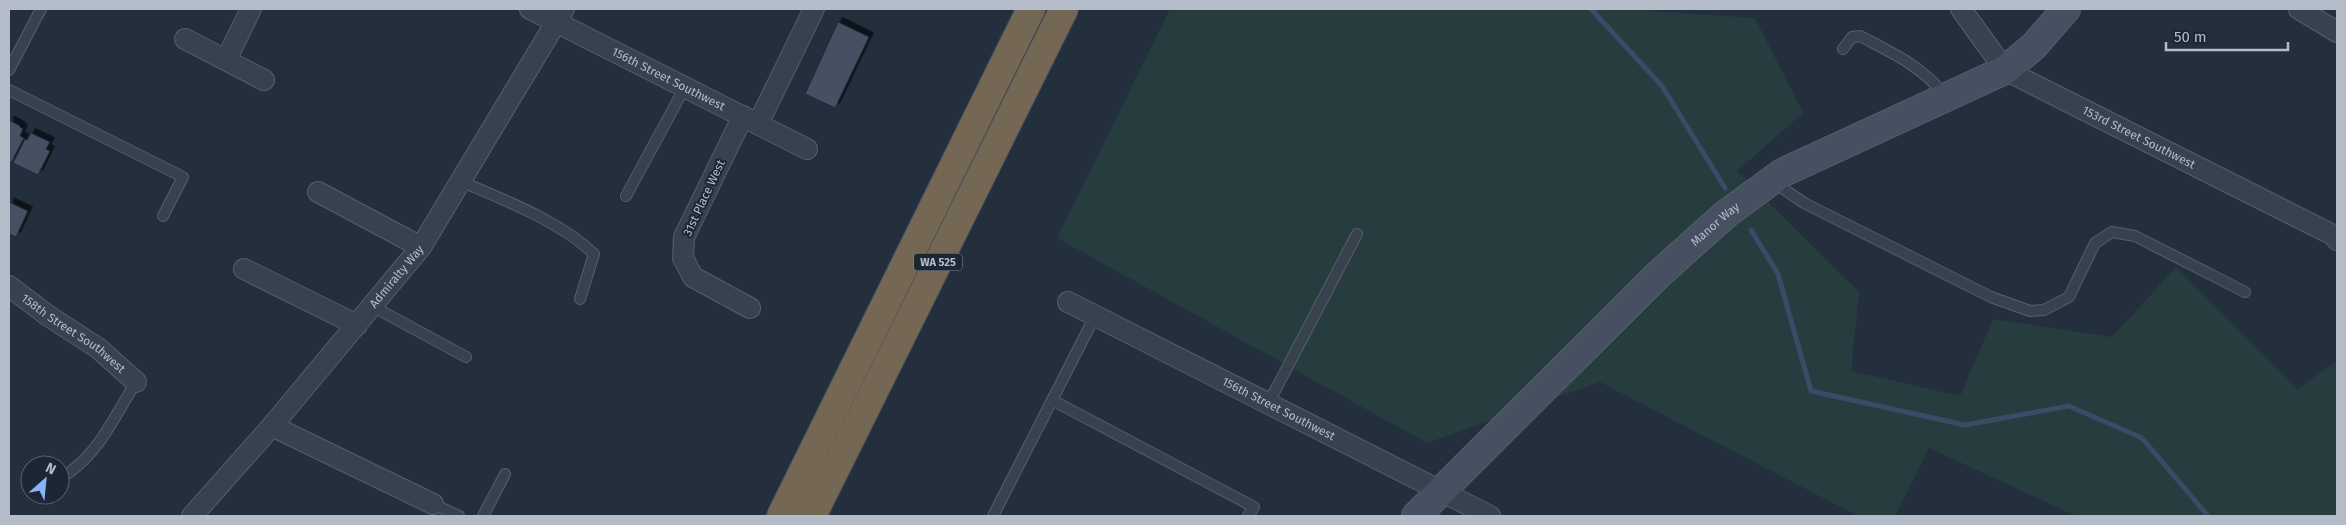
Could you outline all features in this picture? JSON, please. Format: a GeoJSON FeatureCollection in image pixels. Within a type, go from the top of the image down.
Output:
{"type":"FeatureCollection","features":[{"type":"Feature","properties":{"kind":"highway","name":"WA 525"},"geometry":{"type":"LineString","coordinates":[[781,516],[1031,9]]}},
{"type":"Feature","properties":{"kind":"highway","name":"WA 525"},"geometry":{"type":"LineString","coordinates":[[812,516],[1064,9]]}},
{"type":"Feature","properties":{"kind":"street"},"geometry":{"type":"LineString","coordinates":[[226,60],[251,9]]}},
{"type":"Feature","properties":{"kind":"street","name":"156th Street Southwest"},"geometry":{"type":"LineString","coordinates":[[530,9],[559,15],[685,87],[808,149]]}},
{"type":"Feature","properties":{"kind":"street","name":"31st Place West"},"geometry":{"type":"LineString","coordinates":[[750,308],[692,277],[683,258],[684,237],[814,9]]}},
{"type":"Feature","properties":{"kind":"street","name":"153rd Street Southwest"},"geometry":{"type":"LineString","coordinates":[[1961,9],[2005,70],[2324,231],[2337,240]]}},
{"type":"Feature","properties":{"kind":"street","name":"Manor Way"},"geometry":{"type":"LineString","coordinates":[[1416,516],[1660,273],[1726,214],[1782,173],[2005,70],[2034,46],[2066,9]]}},
{"type":"Feature","properties":{"kind":"street"},"geometry":{"type":"LineString","coordinates":[[2299,9],[2337,32]]}},
{"type":"Feature","properties":{"kind":"street","name":"Admiralty Way"},"geometry":{"type":"LineString","coordinates":[[192,516],[272,426],[421,247],[559,15]]}},
{"type":"Feature","properties":{"kind":"street"},"geometry":{"type":"LineString","coordinates":[[185,39],[264,80]]}},
{"type":"Feature","properties":{"kind":"street"},"geometry":{"type":"LineString","coordinates":[[318,192],[421,247]]}},
{"type":"Feature","properties":{"kind":"street"},"geometry":{"type":"LineString","coordinates":[[244,269],[356,325]]}},
{"type":"Feature","properties":{"kind":"street","name":"158th Street Southwest"},"geometry":{"type":"LineString","coordinates":[[9,286],[48,315],[98,348],[136,382]]}},
{"type":"Feature","properties":{"kind":"street","name":"156th Street Southwest"},"geometry":{"type":"LineString","coordinates":[[1068,302],[1096,314],[1490,516]]}},
{"type":"Feature","properties":{"kind":"street"},"geometry":{"type":"LineString","coordinates":[[272,426],[433,504]]}},
{"type":"Feature","properties":{"kind":"lane"},"geometry":{"type":"LineString","coordinates":[[9,70],[41,9]]}},
{"type":"Feature","properties":{"kind":"lane"},"geometry":{"type":"LineString","coordinates":[[1843,49],[1852,37],[1860,36],[1912,64],[1928,75],[1947,98]]}},
{"type":"Feature","properties":{"kind":"lane"},"geometry":{"type":"LineString","coordinates":[[626,196],[685,87]]}},
{"type":"Feature","properties":{"kind":"lane"},"geometry":{"type":"LineString","coordinates":[[9,90],[183,177],[163,216]]}},
{"type":"Feature","properties":{"kind":"lane"},"geometry":{"type":"LineString","coordinates":[[460,181],[559,228],[588,248],[594,254],[580,299]]}},
{"type":"Feature","properties":{"kind":"lane"},"geometry":{"type":"LineString","coordinates":[[1771,181],[1804,203],[1992,297],[2030,311],[2044,310],[2056,306],[2069,297],[2095,243],[2112,232],[2135,236],[2245,292]]}},
{"type":"Feature","properties":{"kind":"lane"},"geometry":{"type":"LineString","coordinates":[[1268,402],[1357,234]]}},
{"type":"Feature","properties":{"kind":"lane"},"geometry":{"type":"LineString","coordinates":[[372,306],[466,357]]}},
{"type":"Feature","properties":{"kind":"lane"},"geometry":{"type":"LineString","coordinates":[[993,516],[1096,314]]}},
{"type":"Feature","properties":{"kind":"lane"},"geometry":{"type":"LineString","coordinates":[[70,472],[81,465],[96,447],[136,382]]}},
{"type":"Feature","properties":{"kind":"lane"},"geometry":{"type":"LineString","coordinates":[[1052,400],[1254,507],[1248,516]]}},
{"type":"Feature","properties":{"kind":"lane"},"geometry":{"type":"LineString","coordinates":[[483,516],[505,474]]}},
{"type":"Feature","properties":{"kind":"lane"},"geometry":{"type":"LineString","coordinates":[[433,504],[459,516]]}},
{"type":"Feature","properties":{"kind":"green space"},"geometry":{"type":"Polygon","coordinates":[[[1170,9],[1647,9],[1650,11],[1755,18],[1803,113],[1737,171],[1859,292],[1851,371],[1960,396],[1993,319],[2112,337],[2176,267],[2298,389],[2337,361],[2337,516],[2076,516],[1929,448],[1895,516],[1858,516],[1600,382],[1427,443],[1057,238],[1170,9]]]}},
{"type":"Feature","properties":{"kind":"building"},"geometry":{"type":"Polygon","coordinates":[[[838,22],[869,37],[835,108],[805,94],[838,22]]]}},
{"type":"Feature","properties":{"kind":"building"},"geometry":{"type":"Polygon","coordinates":[[[9,120],[23,129],[20,136],[24,138],[11,163],[9,162],[9,120]]]}},
{"type":"Feature","properties":{"kind":"building"},"geometry":{"type":"Polygon","coordinates":[[[31,133],[50,142],[46,149],[50,151],[38,175],[13,163],[25,139],[27,140],[31,133]]]}},
{"type":"Feature","properties":{"kind":"building"},"geometry":{"type":"Polygon","coordinates":[[[9,202],[28,211],[16,237],[9,234],[9,202]]]}},
{"type":"Feature","properties":{"kind":"waterway"},"geometry":{"type":"LineString","coordinates":[[1591,9],[1662,86],[1725,188]]}},
{"type":"Feature","properties":{"kind":"waterway"},"geometry":{"type":"LineString","coordinates":[[1751,230],[1778,274],[1811,391],[1965,425],[2069,406],[2142,438],[2208,516]]}}]}
